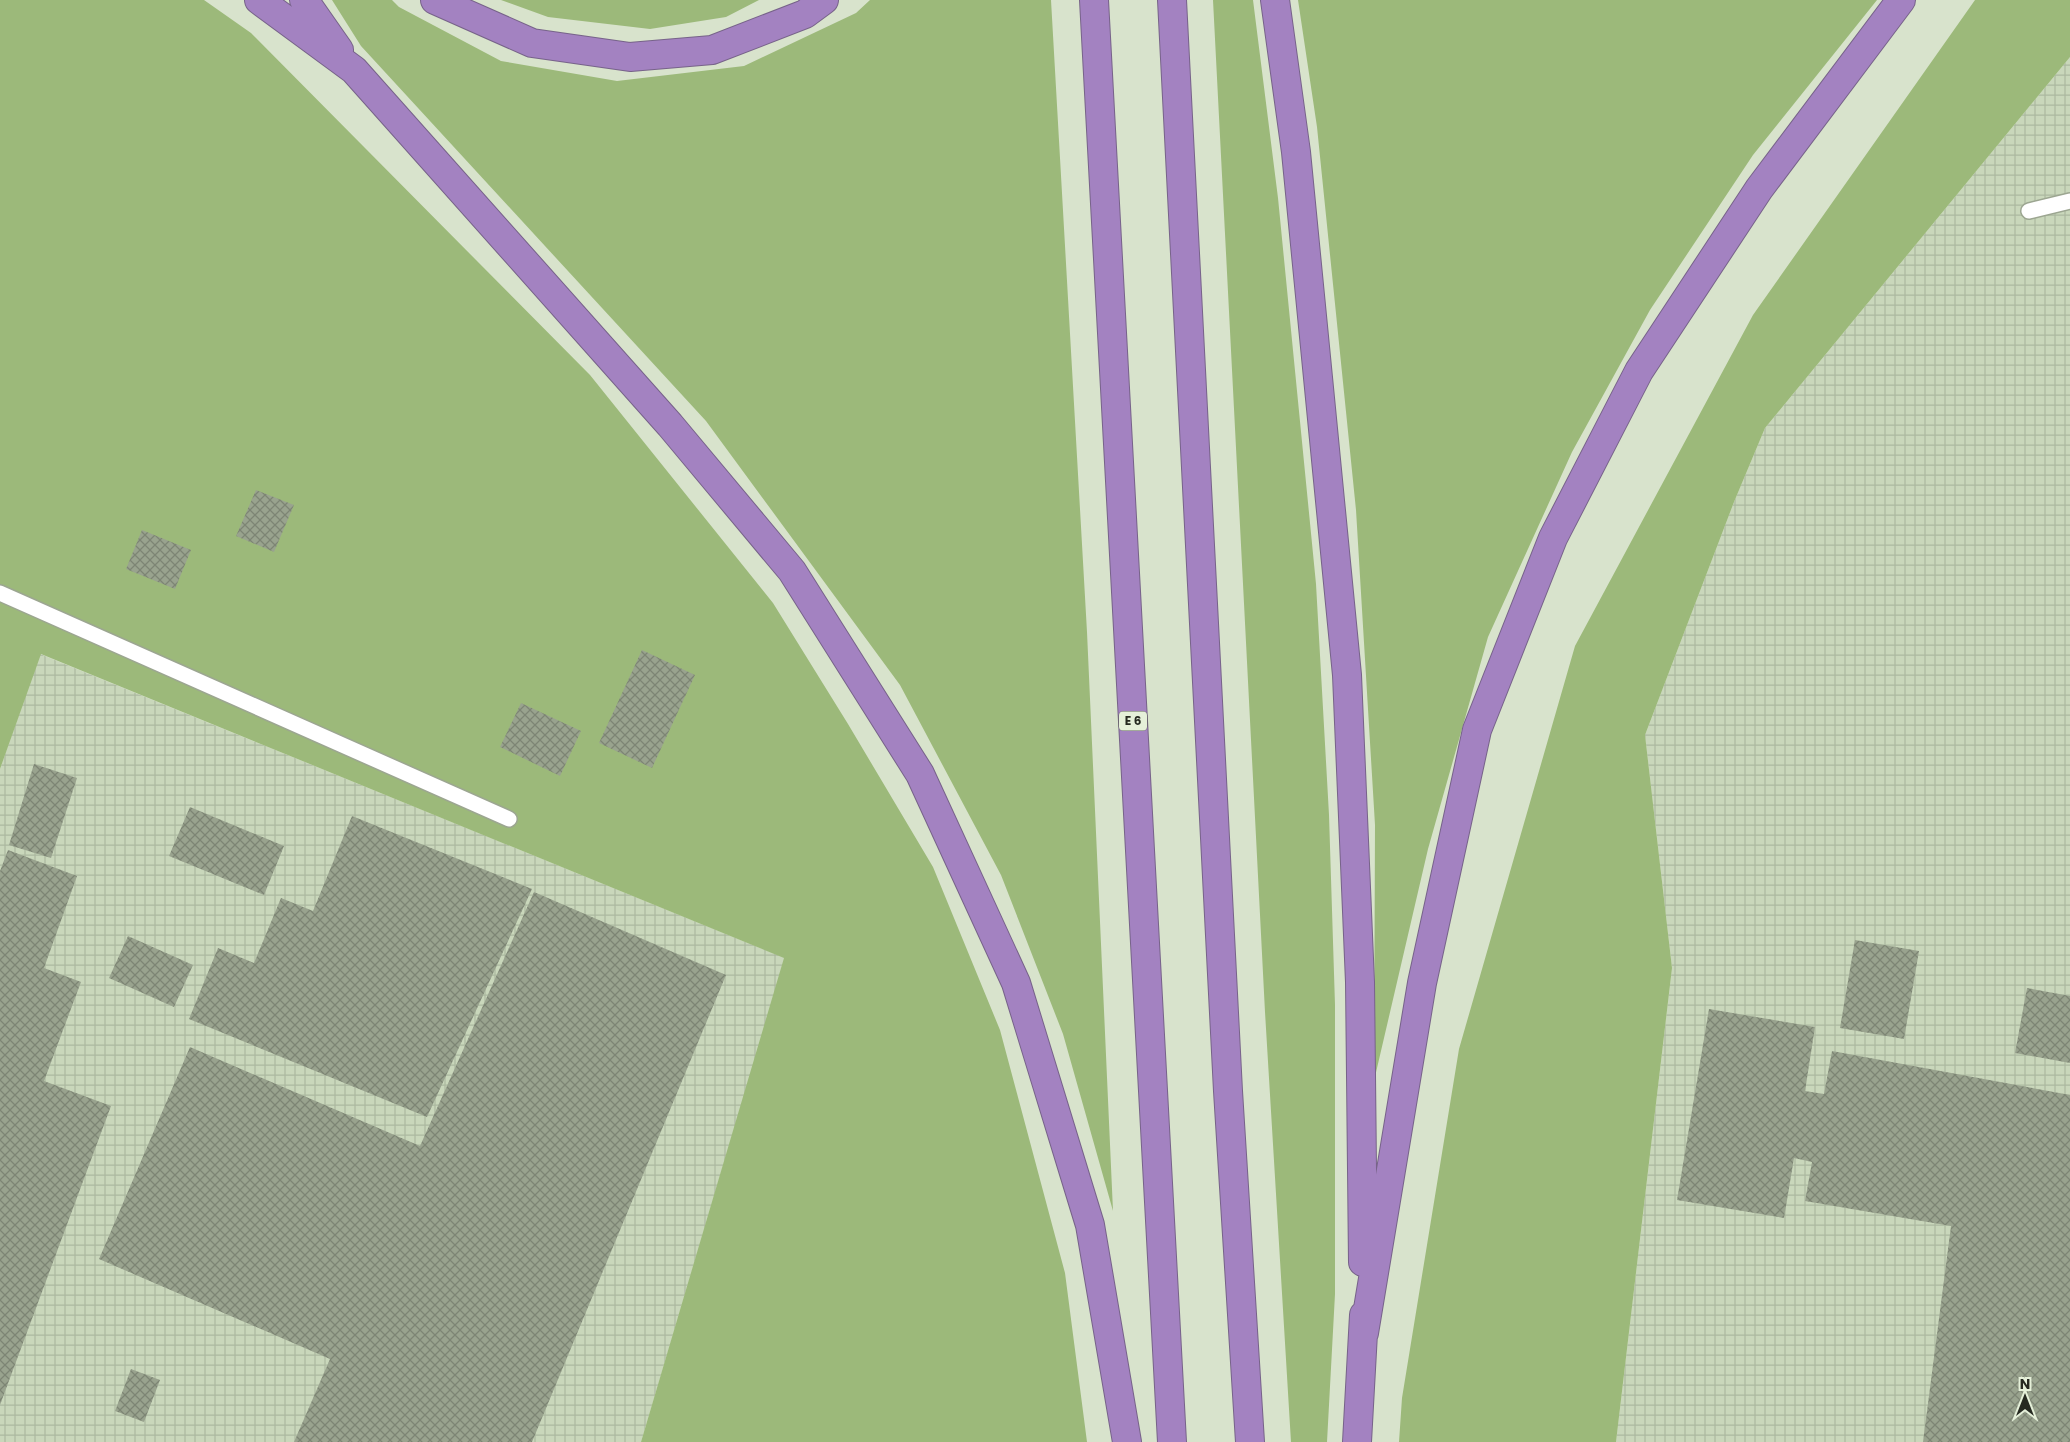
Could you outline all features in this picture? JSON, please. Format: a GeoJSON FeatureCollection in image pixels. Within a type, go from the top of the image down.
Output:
{"type":"FeatureCollection","features":[{"type":"Feature","properties":{"kind":"highway"},"geometry":{"type":"LineString","coordinates":[[259,0],[354,70]]}},
{"type":"Feature","properties":{"kind":"highway"},"geometry":{"type":"LineString","coordinates":[[304,0],[354,70],[670,425],[792,571],[920,774],[1016,982],[1090,1225],[1127,1442]]}},
{"type":"Feature","properties":{"kind":"highway"},"geometry":{"type":"LineString","coordinates":[[435,0],[532,43],[630,57],[712,50],[805,14],[824,0]]}},
{"type":"Feature","properties":{"kind":"highway","name":"E 6"},"geometry":{"type":"LineString","coordinates":[[1094,0],[1172,1442]]}},
{"type":"Feature","properties":{"kind":"highway"},"geometry":{"type":"LineString","coordinates":[[1172,0],[1229,1101],[1250,1442]]}},
{"type":"Feature","properties":{"kind":"highway"},"geometry":{"type":"LineString","coordinates":[[1275,0],[1296,152],[1347,675],[1360,982],[1364,1334],[1357,1442]]}},
{"type":"Feature","properties":{"kind":"highway"},"geometry":{"type":"LineString","coordinates":[[1364,1334],[1422,982],[1477,730],[1553,538],[1639,372],[1759,189],[1901,0]]}},
{"type":"Feature","properties":{"kind":"lane"},"geometry":{"type":"LineString","coordinates":[[2029,211],[2070,201]]}},
{"type":"Feature","properties":{"kind":"lane"},"geometry":{"type":"LineString","coordinates":[[0,593],[508,819]]}},
{"type":"Feature","properties":{"kind":"shaded area"},"geometry":{"type":"Polygon","coordinates":[[[2070,57],[2070,1442],[1616,1442],[1672,968],[1645,735],[1734,502],[1765,428],[2070,57]]]}},
{"type":"Feature","properties":{"kind":"shaded area"},"geometry":{"type":"Polygon","coordinates":[[[40,654],[785,958],[641,1442],[0,1442],[0,769],[40,654]]]}},
{"type":"Feature","properties":{"kind":"green space"},"geometry":{"type":"Polygon","coordinates":[[[0,0],[204,0],[251,33],[590,375],[773,603],[933,867],[1000,1030],[1065,1273],[1087,1442],[641,1442],[784,958],[41,654],[0,769],[0,0]]]}},
{"type":"Feature","properties":{"kind":"green space"},"geometry":{"type":"Polygon","coordinates":[[[332,0],[392,0],[399,7],[501,61],[617,81],[744,66],[856,13],[870,0],[1051,0],[1087,632],[1113,1211],[1063,1034],[1001,875],[900,685],[706,421],[361,46],[332,0]]]}},
{"type":"Feature","properties":{"kind":"green space"},"geometry":{"type":"Polygon","coordinates":[[[501,0],[759,0],[726,17],[650,29],[548,17],[501,0]]]}},
{"type":"Feature","properties":{"kind":"green space"},"geometry":{"type":"Polygon","coordinates":[[[1213,0],[1253,0],[1278,198],[1316,584],[1329,815],[1335,1005],[1335,1294],[1327,1442],[1291,1442],[1265,1012],[1213,0]]]}},
{"type":"Feature","properties":{"kind":"green space"},"geometry":{"type":"Polygon","coordinates":[[[1298,0],[1877,0],[1753,155],[1650,310],[1572,452],[1488,637],[1428,849],[1374,1081],[1375,825],[1356,510],[1317,127],[1298,0]]]}},
{"type":"Feature","properties":{"kind":"green space"},"geometry":{"type":"Polygon","coordinates":[[[1975,0],[2070,0],[2070,57],[1765,428],[1734,502],[1645,735],[1672,968],[1616,1442],[1399,1442],[1402,1398],[1459,1049],[1575,646],[1753,315],[1975,0]]]}},
{"type":"Feature","properties":{"kind":"building"},"geometry":{"type":"Polygon","coordinates":[[[256,490],[294,505],[274,552],[236,536],[256,490]]]}},
{"type":"Feature","properties":{"kind":"building"},"geometry":{"type":"Polygon","coordinates":[[[142,530],[191,550],[175,589],[126,569],[142,530]]]}},
{"type":"Feature","properties":{"kind":"building"},"geometry":{"type":"Polygon","coordinates":[[[642,650],[695,675],[652,768],[599,743],[642,650]]]}},
{"type":"Feature","properties":{"kind":"building"},"geometry":{"type":"Polygon","coordinates":[[[521,703],[581,731],[560,776],[500,747],[521,703]]]}},
{"type":"Feature","properties":{"kind":"building"},"geometry":{"type":"Polygon","coordinates":[[[34,764],[77,778],[51,858],[9,845],[34,764]]]}},
{"type":"Feature","properties":{"kind":"building"},"geometry":{"type":"Polygon","coordinates":[[[190,807],[284,846],[264,895],[169,856],[190,807]]]}},
{"type":"Feature","properties":{"kind":"building"},"geometry":{"type":"Polygon","coordinates":[[[352,816],[532,889],[427,1117],[189,1019],[218,948],[254,963],[281,898],[313,911],[352,816]]]}},
{"type":"Feature","properties":{"kind":"building"},"geometry":{"type":"Polygon","coordinates":[[[8,850],[77,876],[44,968],[81,982],[44,1081],[111,1106],[0,1405],[0,871],[8,850]]]}},
{"type":"Feature","properties":{"kind":"building"},"geometry":{"type":"Polygon","coordinates":[[[534,892],[726,975],[532,1442],[294,1442],[330,1359],[99,1259],[190,1047],[420,1146],[534,892]]]}},
{"type":"Feature","properties":{"kind":"building"},"geometry":{"type":"Polygon","coordinates":[[[128,936],[193,965],[174,1007],[109,978],[128,936]]]}},
{"type":"Feature","properties":{"kind":"building"},"geometry":{"type":"Polygon","coordinates":[[[1855,940],[1919,951],[1904,1039],[1840,1028],[1855,940]]]}},
{"type":"Feature","properties":{"kind":"building"},"geometry":{"type":"Polygon","coordinates":[[[2027,988],[2070,996],[2070,1063],[2015,1053],[2027,988]]]}},
{"type":"Feature","properties":{"kind":"building"},"geometry":{"type":"Polygon","coordinates":[[[1709,1009],[1815,1027],[1805,1091],[1824,1094],[1832,1051],[2070,1095],[2070,1442],[1923,1442],[1951,1226],[1805,1201],[1812,1162],[1794,1158],[1784,1218],[1677,1200],[1709,1009]]]}},
{"type":"Feature","properties":{"kind":"building"},"geometry":{"type":"Polygon","coordinates":[[[131,1369],[160,1380],[144,1422],[115,1411],[131,1369]]]}}]}
